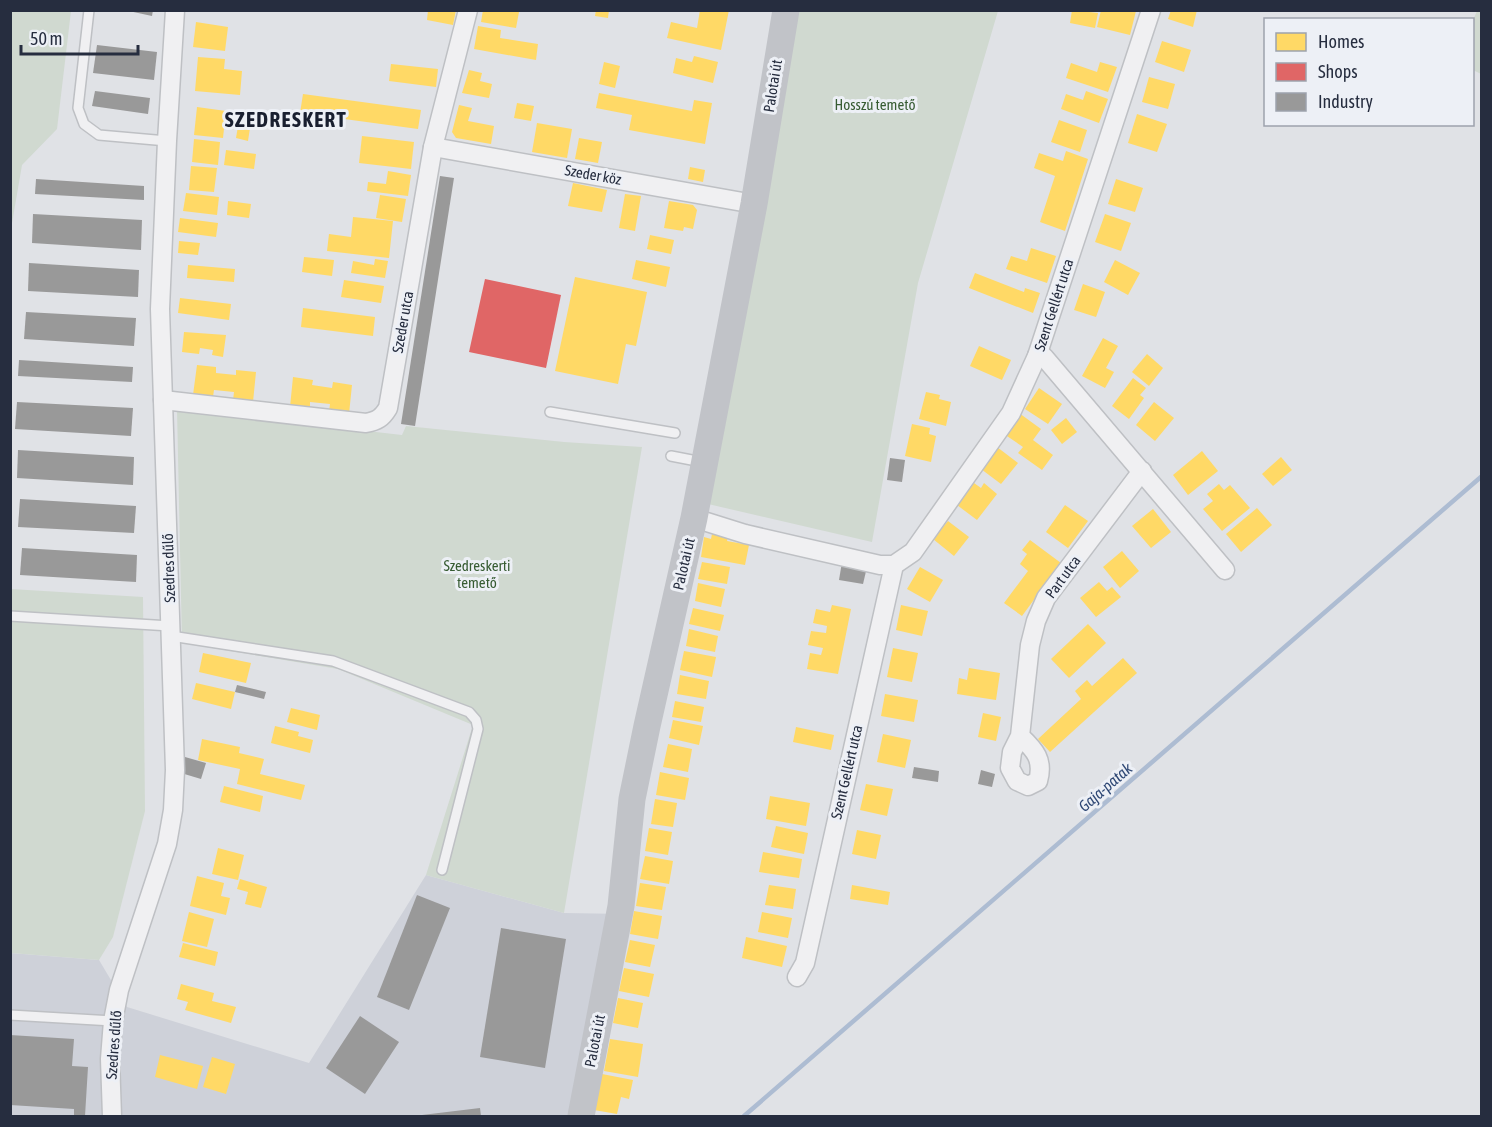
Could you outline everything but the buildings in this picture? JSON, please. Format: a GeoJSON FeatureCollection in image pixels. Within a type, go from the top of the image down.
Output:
{"type":"FeatureCollection","features":[{"type":"Feature","properties":{"kind":"main road","name":"Palotai út"},"geometry":{"type":"LineString","coordinates":[[581,1116],[621,906],[635,788],[705,462],[754,204],[786,10]]}},
{"type":"Feature","properties":{"kind":"street","name":"Szedres dűlő"},"geometry":{"type":"LineString","coordinates":[[112,1116],[110,1059],[113,1021],[119,990],[167,844],[173,810],[175,770],[160,309],[175,10]]}},
{"type":"Feature","properties":{"kind":"street","name":"Szeder utca"},"geometry":{"type":"LineString","coordinates":[[163,400],[366,423],[383,417],[388,408],[433,147],[468,10]]}},
{"type":"Feature","properties":{"kind":"street","name":"Szent Gellért utca"},"geometry":{"type":"LineString","coordinates":[[797,977],[804,963],[894,565],[913,552],[1011,413],[1037,356],[1151,10]]}},
{"type":"Feature","properties":{"kind":"street","name":"Szeder köz"},"geometry":{"type":"LineString","coordinates":[[433,147],[754,204]]}},
{"type":"Feature","properties":{"kind":"street"},"geometry":{"type":"LineString","coordinates":[[1037,356],[1044,357],[1225,570]]}},
{"type":"Feature","properties":{"kind":"street","name":"Part utca"},"geometry":{"type":"LineString","coordinates":[[1020,736],[1030,645],[1036,621],[1046,598],[1142,471]]}},
{"type":"Feature","properties":{"kind":"street"},"geometry":{"type":"LineString","coordinates":[[694,518],[757,536],[880,565],[894,565]]}},
{"type":"Feature","properties":{"kind":"lane"},"geometry":{"type":"LineString","coordinates":[[89,10],[78,108],[84,124],[99,135],[167,141]]}},
{"type":"Feature","properties":{"kind":"lane"},"geometry":{"type":"LineString","coordinates":[[550,412],[675,432]]}},
{"type":"Feature","properties":{"kind":"lane"},"geometry":{"type":"LineString","coordinates":[[671,456],[705,462]]}},
{"type":"Feature","properties":{"kind":"lane"},"geometry":{"type":"LineString","coordinates":[[10,616],[170,631],[333,661],[469,712],[476,720],[478,729],[442,870]]}},
{"type":"Feature","properties":{"kind":"lane"},"geometry":{"type":"LineString","coordinates":[[10,1015],[113,1021]]}},
{"type":"Feature","properties":{"kind":"shaded area"},"geometry":{"type":"Polygon","coordinates":[[[426,875],[564,913],[626,914],[589,1116],[11,1116],[10,953],[99,960],[127,1007],[309,1063],[426,875]]]}},
{"type":"Feature","properties":{"kind":"green space"},"geometry":{"type":"Polygon","coordinates":[[[11,10],[71,11],[57,129],[22,165],[11,229],[11,10]]]}},
{"type":"Feature","properties":{"kind":"green space","name":"Hosszú temető"},"geometry":{"type":"Polygon","coordinates":[[[799,11],[998,11],[918,283],[872,542],[708,504],[799,11]]]}},
{"type":"Feature","properties":{"kind":"green space"},"geometry":{"type":"Polygon","coordinates":[[[1477,11],[1481,11],[1481,74],[1474,70],[1474,18],[1477,11]]]}},
{"type":"Feature","properties":{"kind":"green space","name":"Szedreskerti temető"},"geometry":{"type":"Polygon","coordinates":[[[177,409],[402,435],[406,426],[564,442],[642,447],[564,913],[426,875],[473,725],[338,669],[182,643],[177,409]]]}},
{"type":"Feature","properties":{"kind":"green space"},"geometry":{"type":"Polygon","coordinates":[[[11,589],[143,597],[145,811],[113,937],[99,960],[11,953],[11,589]]]}},
{"type":"Feature","properties":{"kind":"waterway","name":"Gaja-patak"},"geometry":{"type":"LineString","coordinates":[[744,1116],[1482,476]]}},
{"type":"Feature","properties":{"kind":"district","name":"SZEDRESKERT"},"geometry":{"type":"Point","coordinates":[286,120]}}]}
